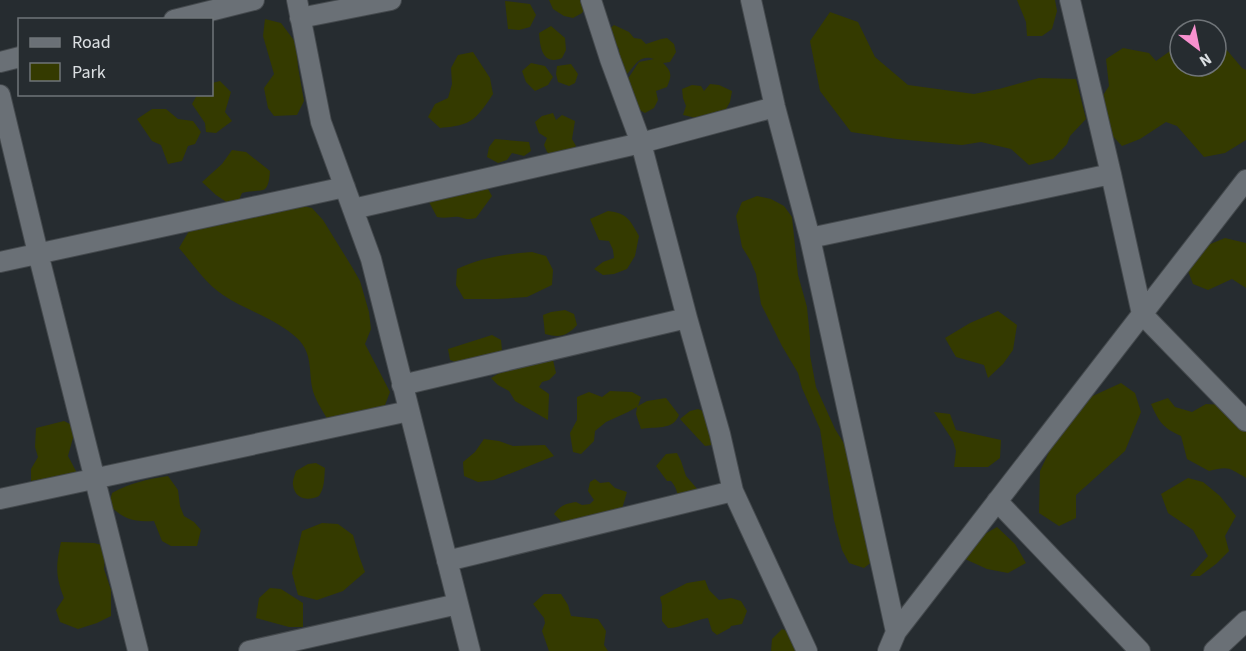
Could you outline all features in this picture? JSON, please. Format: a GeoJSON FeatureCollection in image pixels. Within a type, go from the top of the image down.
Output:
{"type":"FeatureCollection","features":[{"type":"Feature","properties":{"kind":"street"},"geometry":{"type":"LineString","coordinates":[[182,18],[254,0]]}},
{"type":"Feature","properties":{"kind":"street"},"geometry":{"type":"LineString","coordinates":[[391,0],[298,9],[321,122],[370,259],[470,651]]}},
{"type":"Feature","properties":{"kind":"street"},"geometry":{"type":"LineString","coordinates":[[591,0],[641,144],[720,434],[733,491],[807,651]]}},
{"type":"Feature","properties":{"kind":"street"},"geometry":{"type":"LineString","coordinates":[[751,0],[775,106],[810,238],[896,632]]}},
{"type":"Feature","properties":{"kind":"street"},"geometry":{"type":"LineString","coordinates":[[1070,0],[1142,314],[1246,421]]}},
{"type":"Feature","properties":{"kind":"street"},"geometry":{"type":"LineString","coordinates":[[0,62],[18,58]]}},
{"type":"Feature","properties":{"kind":"street"},"geometry":{"type":"LineString","coordinates":[[0,95],[138,651]]}},
{"type":"Feature","properties":{"kind":"street"},"geometry":{"type":"LineString","coordinates":[[353,209],[641,144],[775,106]]}},
{"type":"Feature","properties":{"kind":"street"},"geometry":{"type":"LineString","coordinates":[[810,238],[1111,174]]}},
{"type":"Feature","properties":{"kind":"street"},"geometry":{"type":"LineString","coordinates":[[888,651],[896,632],[1246,180]]}},
{"type":"Feature","properties":{"kind":"street"},"geometry":{"type":"LineString","coordinates":[[0,262],[345,187]]}},
{"type":"Feature","properties":{"kind":"street"},"geometry":{"type":"LineString","coordinates":[[402,385],[687,318]]}},
{"type":"Feature","properties":{"kind":"street"},"geometry":{"type":"LineString","coordinates":[[0,499],[409,411]]}},
{"type":"Feature","properties":{"kind":"street"},"geometry":{"type":"LineString","coordinates":[[447,561],[733,491]]}},
{"type":"Feature","properties":{"kind":"street"},"geometry":{"type":"LineString","coordinates":[[997,501],[1140,651]]}},
{"type":"Feature","properties":{"kind":"street"},"geometry":{"type":"LineString","coordinates":[[249,651],[458,604]]}},
{"type":"Feature","properties":{"kind":"street"},"geometry":{"type":"LineString","coordinates":[[1214,651],[1246,621]]}},
{"type":"Feature","properties":{"kind":"green space"},"geometry":{"type":"Polygon","coordinates":[[[549,0],[587,0],[588,2],[582,13],[573,18],[564,16],[553,9],[549,0]]]}},
{"type":"Feature","properties":{"kind":"green space"},"geometry":{"type":"Polygon","coordinates":[[[1017,0],[1055,0],[1057,11],[1052,29],[1042,36],[1027,36],[1026,22],[1017,0]]]}},
{"type":"Feature","properties":{"kind":"green space"},"geometry":{"type":"Polygon","coordinates":[[[505,1],[530,4],[536,15],[530,27],[519,30],[508,29],[505,1]]]}},
{"type":"Feature","properties":{"kind":"green space"},"geometry":{"type":"Polygon","coordinates":[[[830,12],[858,22],[875,57],[908,85],[974,94],[1039,78],[1076,79],[1086,119],[1053,159],[1029,165],[1011,149],[981,142],[962,145],[851,132],[820,91],[810,41],[830,12]]]}},
{"type":"Feature","properties":{"kind":"green space"},"geometry":{"type":"Polygon","coordinates":[[[265,19],[281,23],[296,43],[304,101],[297,115],[274,116],[268,108],[264,88],[274,74],[263,36],[265,19]]]}},
{"type":"Feature","properties":{"kind":"green space"},"geometry":{"type":"Polygon","coordinates":[[[614,25],[646,44],[667,38],[674,44],[676,52],[670,62],[663,63],[670,74],[667,87],[656,91],[658,100],[654,108],[645,113],[632,106],[627,80],[639,62],[654,59],[641,59],[627,74],[622,72],[619,49],[608,30],[614,25]]]}},
{"type":"Feature","properties":{"kind":"green space"},"geometry":{"type":"Polygon","coordinates":[[[551,26],[565,38],[566,50],[562,58],[556,60],[547,58],[539,39],[539,33],[551,26]]]}},
{"type":"Feature","properties":{"kind":"green space"},"geometry":{"type":"Polygon","coordinates":[[[1123,48],[1149,53],[1156,61],[1168,52],[1168,78],[1228,78],[1228,51],[1246,70],[1246,140],[1225,153],[1204,157],[1177,126],[1166,122],[1140,139],[1122,146],[1103,126],[1100,100],[1109,86],[1106,59],[1123,48]]]}},
{"type":"Feature","properties":{"kind":"green space"},"geometry":{"type":"Polygon","coordinates":[[[473,52],[490,78],[493,94],[470,121],[440,128],[428,117],[435,104],[448,98],[452,84],[451,68],[458,55],[473,52]]]}},
{"type":"Feature","properties":{"kind":"green space"},"geometry":{"type":"Polygon","coordinates":[[[531,63],[545,66],[553,77],[548,85],[535,91],[526,82],[522,71],[531,63]]]}},
{"type":"Feature","properties":{"kind":"green space"},"geometry":{"type":"Polygon","coordinates":[[[571,64],[578,74],[575,83],[569,86],[558,82],[557,66],[571,64]]]}},
{"type":"Feature","properties":{"kind":"green space"},"geometry":{"type":"Polygon","coordinates":[[[220,81],[231,92],[225,112],[232,121],[216,133],[206,132],[205,123],[192,104],[196,96],[213,96],[213,83],[220,81]]]}},
{"type":"Feature","properties":{"kind":"green space"},"geometry":{"type":"Polygon","coordinates":[[[710,84],[732,91],[725,111],[717,111],[705,120],[683,115],[686,106],[682,89],[692,85],[701,86],[704,91],[710,84]]]}},
{"type":"Feature","properties":{"kind":"green space"},"geometry":{"type":"Polygon","coordinates":[[[152,109],[166,109],[178,119],[193,121],[201,132],[195,144],[188,146],[182,161],[168,164],[161,145],[152,141],[137,119],[152,109]]]}},
{"type":"Feature","properties":{"kind":"green space"},"geometry":{"type":"Polygon","coordinates":[[[553,113],[556,120],[562,115],[575,121],[572,139],[576,146],[569,155],[554,157],[547,152],[544,145],[547,138],[539,133],[535,122],[542,116],[553,113]]]}},
{"type":"Feature","properties":{"kind":"green space"},"geometry":{"type":"Polygon","coordinates":[[[495,139],[529,142],[531,151],[524,156],[512,153],[507,160],[498,163],[487,157],[489,147],[495,139]]]}},
{"type":"Feature","properties":{"kind":"green space"},"geometry":{"type":"Polygon","coordinates":[[[232,150],[246,152],[270,171],[265,189],[242,193],[239,200],[231,205],[202,182],[222,164],[232,150]]]}},
{"type":"Feature","properties":{"kind":"green space"},"geometry":{"type":"Polygon","coordinates":[[[479,187],[488,189],[492,196],[476,218],[437,217],[429,202],[434,194],[479,187]]]}},
{"type":"Feature","properties":{"kind":"green space"},"geometry":{"type":"Polygon","coordinates":[[[757,196],[771,199],[784,206],[792,217],[798,275],[807,307],[810,355],[816,387],[835,429],[860,469],[877,558],[864,568],[849,563],[842,550],[834,520],[820,429],[798,373],[761,304],[756,274],[742,247],[736,216],[742,202],[757,196]]]}},
{"type":"Feature","properties":{"kind":"green space"},"geometry":{"type":"Polygon","coordinates":[[[294,204],[312,208],[323,220],[360,281],[369,312],[371,329],[365,344],[390,392],[382,413],[328,420],[314,395],[308,356],[298,339],[281,326],[232,301],[217,290],[179,248],[189,231],[294,204]]]}},
{"type":"Feature","properties":{"kind":"green space"},"geometry":{"type":"Polygon","coordinates":[[[608,211],[627,218],[639,236],[635,256],[627,269],[603,275],[594,269],[614,258],[613,250],[609,241],[599,240],[590,219],[608,211]]]}},
{"type":"Feature","properties":{"kind":"green space"},"geometry":{"type":"Polygon","coordinates":[[[1225,238],[1246,243],[1246,288],[1232,279],[1208,290],[1193,284],[1186,266],[1203,247],[1225,238]]]}},
{"type":"Feature","properties":{"kind":"green space"},"geometry":{"type":"Polygon","coordinates":[[[532,252],[546,256],[553,270],[552,285],[527,297],[464,299],[456,285],[457,269],[466,265],[493,257],[532,252]]]}},
{"type":"Feature","properties":{"kind":"green space"},"geometry":{"type":"Polygon","coordinates":[[[565,310],[574,314],[577,325],[563,335],[545,334],[543,315],[565,310]]]}},
{"type":"Feature","properties":{"kind":"green space"},"geometry":{"type":"Polygon","coordinates":[[[998,311],[1017,325],[1013,350],[1003,364],[988,378],[984,365],[956,357],[945,338],[970,323],[998,311]]]}},
{"type":"Feature","properties":{"kind":"green space"},"geometry":{"type":"Polygon","coordinates":[[[492,335],[501,340],[502,351],[496,357],[468,367],[450,360],[448,349],[492,335]]]}},
{"type":"Feature","properties":{"kind":"green space"},"geometry":{"type":"Polygon","coordinates":[[[545,356],[553,360],[556,373],[549,380],[542,382],[539,387],[549,394],[548,420],[515,401],[509,391],[491,378],[545,356]]]}},
{"type":"Feature","properties":{"kind":"green space"},"geometry":{"type":"Polygon","coordinates":[[[1121,383],[1135,393],[1141,412],[1125,451],[1076,495],[1076,518],[1059,526],[1039,513],[1040,471],[1056,437],[1086,399],[1121,383]]]}},
{"type":"Feature","properties":{"kind":"green space"},"geometry":{"type":"Polygon","coordinates":[[[610,391],[632,392],[641,397],[638,406],[647,401],[666,398],[679,415],[668,426],[641,429],[636,414],[637,407],[606,422],[595,431],[594,441],[581,454],[573,452],[570,433],[577,420],[577,397],[589,392],[602,397],[610,391]]]}},
{"type":"Feature","properties":{"kind":"green space"},"geometry":{"type":"Polygon","coordinates":[[[1168,398],[1175,407],[1192,412],[1206,404],[1223,405],[1246,427],[1246,478],[1229,469],[1209,471],[1187,459],[1181,436],[1162,424],[1151,404],[1168,398]]]}},
{"type":"Feature","properties":{"kind":"green space"},"geometry":{"type":"Polygon","coordinates":[[[698,409],[708,413],[720,434],[712,445],[705,446],[680,419],[690,411],[698,409]]]}},
{"type":"Feature","properties":{"kind":"green space"},"geometry":{"type":"Polygon","coordinates":[[[934,412],[950,414],[956,430],[1001,440],[1000,458],[988,467],[954,467],[956,451],[953,441],[934,412]]]}},
{"type":"Feature","properties":{"kind":"green space"},"geometry":{"type":"Polygon","coordinates":[[[64,421],[76,427],[68,456],[77,473],[31,481],[31,469],[38,457],[35,447],[36,428],[64,421]]]}},
{"type":"Feature","properties":{"kind":"green space"},"geometry":{"type":"Polygon","coordinates":[[[484,439],[513,446],[545,445],[554,456],[494,480],[478,482],[464,476],[463,462],[475,452],[484,439]]]}},
{"type":"Feature","properties":{"kind":"green space"},"geometry":{"type":"Polygon","coordinates":[[[677,453],[686,476],[699,491],[678,500],[677,492],[671,481],[667,481],[656,466],[666,454],[677,453]]]}},
{"type":"Feature","properties":{"kind":"green space"},"geometry":{"type":"Polygon","coordinates":[[[316,463],[325,468],[322,489],[319,496],[303,498],[294,490],[293,482],[296,471],[308,464],[316,463]]]}},
{"type":"Feature","properties":{"kind":"green space"},"geometry":{"type":"Polygon","coordinates":[[[168,476],[178,490],[184,516],[201,530],[197,546],[171,546],[162,541],[154,521],[130,519],[109,505],[112,493],[139,482],[168,476]]]}},
{"type":"Feature","properties":{"kind":"green space"},"geometry":{"type":"Polygon","coordinates":[[[1188,478],[1203,482],[1220,496],[1236,516],[1225,536],[1229,551],[1200,576],[1190,576],[1208,556],[1193,530],[1168,513],[1161,494],[1188,478]]]}},
{"type":"Feature","properties":{"kind":"green space"},"geometry":{"type":"Polygon","coordinates":[[[595,479],[600,483],[609,482],[615,488],[627,492],[622,509],[565,525],[554,514],[569,503],[590,504],[594,500],[588,491],[590,482],[595,479]]]}},
{"type":"Feature","properties":{"kind":"green space"},"geometry":{"type":"Polygon","coordinates":[[[322,523],[338,524],[353,535],[365,572],[343,591],[317,600],[298,595],[292,573],[302,531],[322,523]]]}},
{"type":"Feature","properties":{"kind":"green space"},"geometry":{"type":"Polygon","coordinates":[[[997,527],[1015,544],[1026,563],[1008,573],[987,569],[965,559],[976,539],[997,527]]]}},
{"type":"Feature","properties":{"kind":"green space"},"geometry":{"type":"Polygon","coordinates":[[[61,542],[94,543],[106,546],[104,569],[111,590],[111,616],[78,629],[60,622],[56,610],[64,598],[57,570],[61,542]]]}},
{"type":"Feature","properties":{"kind":"green space"},"geometry":{"type":"Polygon","coordinates":[[[705,580],[709,590],[719,600],[731,598],[741,601],[747,611],[742,624],[731,626],[717,635],[712,631],[708,618],[668,628],[662,621],[660,597],[687,583],[705,580]]]}},
{"type":"Feature","properties":{"kind":"green space"},"geometry":{"type":"Polygon","coordinates":[[[270,588],[281,589],[303,603],[303,627],[289,627],[256,618],[259,598],[270,588]]]}},
{"type":"Feature","properties":{"kind":"green space"},"geometry":{"type":"Polygon","coordinates":[[[544,594],[561,594],[568,605],[571,616],[598,619],[606,631],[604,645],[608,651],[549,651],[542,631],[544,618],[533,604],[544,594]]]}},
{"type":"Feature","properties":{"kind":"green space"},"geometry":{"type":"Polygon","coordinates":[[[782,629],[791,632],[795,639],[795,651],[771,651],[772,639],[782,629]]]}}]}
